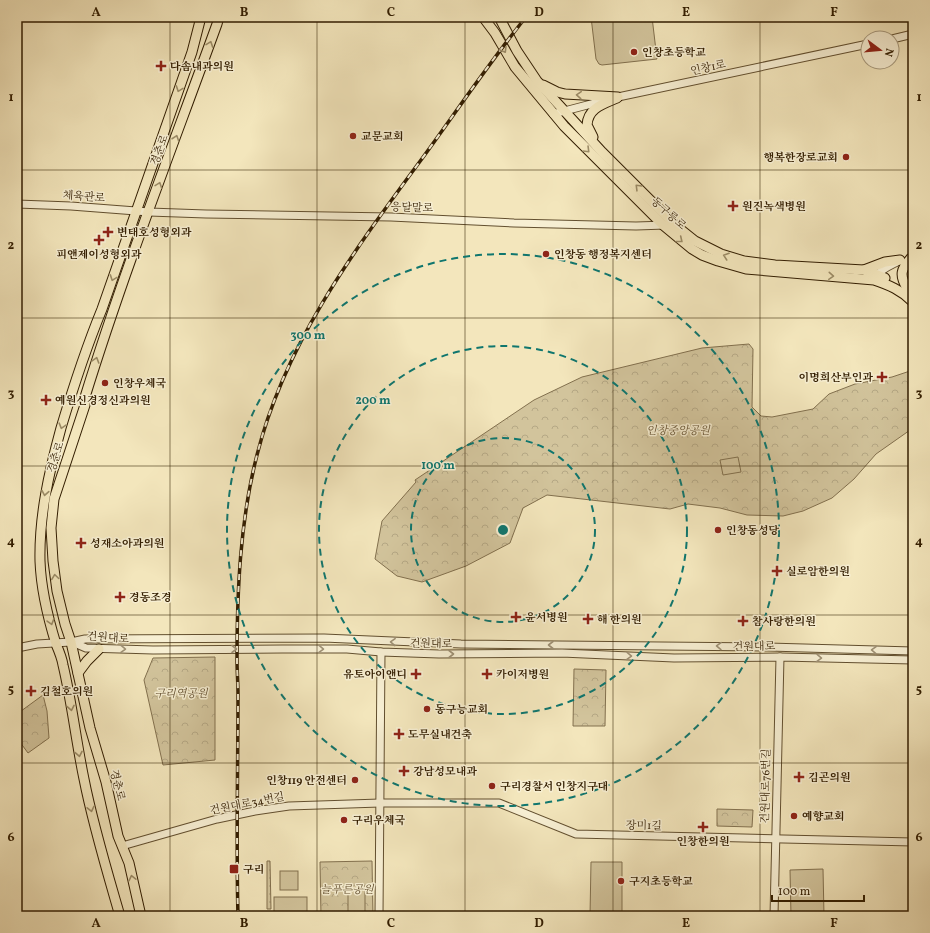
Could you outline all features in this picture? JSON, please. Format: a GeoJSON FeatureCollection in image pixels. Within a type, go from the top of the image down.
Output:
{"type":"FeatureCollection","features":[{"type":"Feature","properties":{"kind":"main road","name":"경춘로"},"geometry":{"type":"LineString","coordinates":[[120,916],[84,780],[63,664],[45,599],[40,561],[42,517],[46,487],[54,455],[79,370],[137,211],[192,52],[201,17]]}},
{"type":"Feature","properties":{"kind":"main road","name":"경춘로"},"geometry":{"type":"LineString","coordinates":[[141,916],[129,863],[118,836],[106,782],[90,728],[71,642],[65,624],[53,561],[51,528],[54,499],[85,404],[85,397],[109,320],[217,24],[218,17]]}},
{"type":"Feature","properties":{"kind":"main road","name":"동구릉로"},"geometry":{"type":"LineString","coordinates":[[483,17],[515,67],[553,114],[663,225],[692,249],[702,255],[733,266],[768,272],[876,277],[895,282],[910,290]]}},
{"type":"Feature","properties":{"kind":"main road","name":"동구릉로"},"geometry":{"type":"LineString","coordinates":[[499,17],[517,51],[538,81],[564,111],[602,152],[675,225],[695,241],[721,254],[744,261],[775,265],[864,270],[895,287],[913,302]]}},
{"type":"Feature","properties":{"kind":"main road"},"geometry":{"type":"LineString","coordinates":[[538,81],[549,88],[565,94],[618,97]]}},
{"type":"Feature","properties":{"kind":"main road"},"geometry":{"type":"LineString","coordinates":[[602,152],[588,130],[590,113],[594,109],[618,97]]}},
{"type":"Feature","properties":{"kind":"main road"},"geometry":{"type":"LineString","coordinates":[[910,290],[902,280],[902,274],[904,266],[912,258]]}},
{"type":"Feature","properties":{"kind":"main road"},"geometry":{"type":"LineString","coordinates":[[864,270],[885,262],[900,260]]}},
{"type":"Feature","properties":{"kind":"main road"},"geometry":{"type":"LineString","coordinates":[[78,673],[99,648]]}},
{"type":"Feature","properties":{"kind":"street"},"geometry":{"type":"LineString","coordinates":[[900,37],[913,34]]}},
{"type":"Feature","properties":{"kind":"street","name":"인창1로"},"geometry":{"type":"LineString","coordinates":[[553,114],[618,97],[860,46]]}},
{"type":"Feature","properties":{"kind":"street","name":"체육관로"},"geometry":{"type":"LineString","coordinates":[[17,204],[71,206],[149,212]]}},
{"type":"Feature","properties":{"kind":"street","name":"응달말로"},"geometry":{"type":"LineString","coordinates":[[149,212],[390,217],[529,224],[636,226],[675,225]]}},
{"type":"Feature","properties":{"kind":"street"},"geometry":{"type":"LineString","coordinates":[[876,277],[886,267],[900,260],[912,258]]}},
{"type":"Feature","properties":{"kind":"street","name":"건원대로"},"geometry":{"type":"LineString","coordinates":[[71,642],[85,639],[137,638],[324,638],[461,644],[780,647],[913,651]]}},
{"type":"Feature","properties":{"kind":"street"},"geometry":{"type":"LineString","coordinates":[[17,648],[37,644],[71,642]]}},
{"type":"Feature","properties":{"kind":"street","name":"건원대로"},"geometry":{"type":"LineString","coordinates":[[71,642],[86,648],[153,650],[325,649],[439,654],[562,653],[674,658],[780,657],[913,660]]}},
{"type":"Feature","properties":{"kind":"street"},"geometry":{"type":"LineString","coordinates":[[378,916],[381,652]]}},
{"type":"Feature","properties":{"kind":"street","name":"건원대로76번길"},"geometry":{"type":"LineString","coordinates":[[774,916],[780,657]]}},
{"type":"Feature","properties":{"kind":"street","name":"장미1길"},"geometry":{"type":"LineString","coordinates":[[380,803],[499,803],[576,834],[913,842]]}},
{"type":"Feature","properties":{"kind":"street","name":"건원대로34번길"},"geometry":{"type":"LineString","coordinates":[[122,846],[217,819],[255,811],[289,806],[380,803]]}},
{"type":"Feature","properties":{"kind":"green space"},"geometry":{"type":"Polygon","coordinates":[[[591,17],[652,17],[657,59],[602,65],[599,64],[596,59],[591,17]]]}},
{"type":"Feature","properties":{"kind":"green space","name":"인창중앙공원"},"geometry":{"type":"Polygon","coordinates":[[[749,344],[753,349],[752,407],[761,416],[772,417],[813,409],[829,394],[855,384],[892,377],[913,370],[913,428],[876,454],[854,479],[832,498],[803,511],[783,516],[747,515],[720,508],[688,504],[670,509],[547,495],[523,508],[510,543],[466,566],[422,582],[397,576],[375,559],[382,521],[416,482],[415,480],[534,400],[582,377],[702,348],[749,344]]]}},
{"type":"Feature","properties":{"kind":"green space"},"geometry":{"type":"Polygon","coordinates":[[[738,457],[741,472],[723,475],[720,460],[738,457]]]}},
{"type":"Feature","properties":{"kind":"green space","name":"구리역공원"},"geometry":{"type":"Polygon","coordinates":[[[215,657],[215,760],[163,765],[144,680],[153,658],[215,657]]]}},
{"type":"Feature","properties":{"kind":"green space"},"geometry":{"type":"Polygon","coordinates":[[[574,669],[606,670],[605,726],[573,726],[574,669]]]}},
{"type":"Feature","properties":{"kind":"green space"},"geometry":{"type":"Polygon","coordinates":[[[43,695],[47,711],[49,738],[28,753],[17,738],[17,714],[43,695]]]}},
{"type":"Feature","properties":{"kind":"green space"},"geometry":{"type":"Polygon","coordinates":[[[717,809],[753,810],[752,827],[717,826],[717,809]]]}},
{"type":"Feature","properties":{"kind":"green space"},"geometry":{"type":"Polygon","coordinates":[[[267,861],[270,861],[271,909],[267,909],[267,861]]]}},
{"type":"Feature","properties":{"kind":"green space","name":"늘푸른공원"},"geometry":{"type":"Polygon","coordinates":[[[372,861],[373,916],[321,916],[320,862],[372,861]]]}},
{"type":"Feature","properties":{"kind":"green space"},"geometry":{"type":"Polygon","coordinates":[[[591,862],[622,862],[622,916],[590,916],[591,862]]]}},
{"type":"Feature","properties":{"kind":"green space"},"geometry":{"type":"Polygon","coordinates":[[[823,869],[824,916],[791,916],[790,870],[823,869]]]}},
{"type":"Feature","properties":{"kind":"green space"},"geometry":{"type":"Polygon","coordinates":[[[280,871],[298,871],[298,890],[280,890],[280,871]]]}},
{"type":"Feature","properties":{"kind":"green space"},"geometry":{"type":"Polygon","coordinates":[[[348,885],[365,885],[365,916],[348,916],[348,885]]]}},
{"type":"Feature","properties":{"kind":"green space"},"geometry":{"type":"Polygon","coordinates":[[[274,897],[307,897],[307,916],[274,916],[274,897]]]}},
{"type":"Feature","properties":{"kind":"railway"},"geometry":{"type":"LineString","coordinates":[[238,916],[237,660],[239,582],[243,531],[251,480],[269,414],[285,374],[304,336],[324,300],[347,264],[512,34],[526,17]]}},
{"type":"Feature","properties":{"kind":"place","name":"인창초등학교"},"geometry":{"type":"Point","coordinates":[634,52]}},
{"type":"Feature","properties":{"kind":"place","name":"다솜내과의원"},"geometry":{"type":"Point","coordinates":[161,66]}},
{"type":"Feature","properties":{"kind":"place","name":"교문교회"},"geometry":{"type":"Point","coordinates":[353,136]}},
{"type":"Feature","properties":{"kind":"place","name":"행복한장로교회"},"geometry":{"type":"Point","coordinates":[846,157]}},
{"type":"Feature","properties":{"kind":"place","name":"원진녹색병원"},"geometry":{"type":"Point","coordinates":[733,206]}},
{"type":"Feature","properties":{"kind":"place","name":"변태호성형외과"},"geometry":{"type":"Point","coordinates":[108,232]}},
{"type":"Feature","properties":{"kind":"place","name":"피앤제이성형외과"},"geometry":{"type":"Point","coordinates":[99,240]}},
{"type":"Feature","properties":{"kind":"place","name":"인창동 행정복지센터"},"geometry":{"type":"Point","coordinates":[546,254]}},
{"type":"Feature","properties":{"kind":"place","name":"이명희산부인과"},"geometry":{"type":"Point","coordinates":[882,377]}},
{"type":"Feature","properties":{"kind":"place","name":"인창우체국"},"geometry":{"type":"Point","coordinates":[105,383]}},
{"type":"Feature","properties":{"kind":"place","name":"예원신경정신과의원"},"geometry":{"type":"Point","coordinates":[46,400]}},
{"type":"Feature","properties":{"kind":"place","name":"인창동성당"},"geometry":{"type":"Point","coordinates":[718,530]}},
{"type":"Feature","properties":{"kind":"place","name":"성재소아과의원"},"geometry":{"type":"Point","coordinates":[81,543]}},
{"type":"Feature","properties":{"kind":"place","name":"실로암한의원"},"geometry":{"type":"Point","coordinates":[777,571]}},
{"type":"Feature","properties":{"kind":"place","name":"경동조경"},"geometry":{"type":"Point","coordinates":[120,597]}},
{"type":"Feature","properties":{"kind":"place","name":"윤서병원"},"geometry":{"type":"Point","coordinates":[516,617]}},
{"type":"Feature","properties":{"kind":"place","name":"해 한의원"},"geometry":{"type":"Point","coordinates":[588,619]}},
{"type":"Feature","properties":{"kind":"place","name":"참사랑한의원"},"geometry":{"type":"Point","coordinates":[743,621]}},
{"type":"Feature","properties":{"kind":"place","name":"유토아이앤디"},"geometry":{"type":"Point","coordinates":[416,674]}},
{"type":"Feature","properties":{"kind":"place","name":"카이저병원"},"geometry":{"type":"Point","coordinates":[487,674]}},
{"type":"Feature","properties":{"kind":"place","name":"김철호의원"},"geometry":{"type":"Point","coordinates":[31,691]}},
{"type":"Feature","properties":{"kind":"place","name":"동구능교회"},"geometry":{"type":"Point","coordinates":[427,709]}},
{"type":"Feature","properties":{"kind":"place","name":"도무실내건축"},"geometry":{"type":"Point","coordinates":[399,734]}},
{"type":"Feature","properties":{"kind":"place","name":"강남성모내과"},"geometry":{"type":"Point","coordinates":[404,771]}},
{"type":"Feature","properties":{"kind":"place","name":"김곤의원"},"geometry":{"type":"Point","coordinates":[799,777]}},
{"type":"Feature","properties":{"kind":"place","name":"인창119 안전센터"},"geometry":{"type":"Point","coordinates":[355,780]}},
{"type":"Feature","properties":{"kind":"place","name":"구리경찰서 인창지구대"},"geometry":{"type":"Point","coordinates":[492,786]}},
{"type":"Feature","properties":{"kind":"place","name":"예향교회"},"geometry":{"type":"Point","coordinates":[794,816]}},
{"type":"Feature","properties":{"kind":"place","name":"구리우체국"},"geometry":{"type":"Point","coordinates":[344,820]}},
{"type":"Feature","properties":{"kind":"place","name":"인창한의원"},"geometry":{"type":"Point","coordinates":[703,827]}},
{"type":"Feature","properties":{"kind":"place","name":"구리"},"geometry":{"type":"Point","coordinates":[234,869]}},
{"type":"Feature","properties":{"kind":"place","name":"구지초등학교"},"geometry":{"type":"Point","coordinates":[621,881]}}]}
